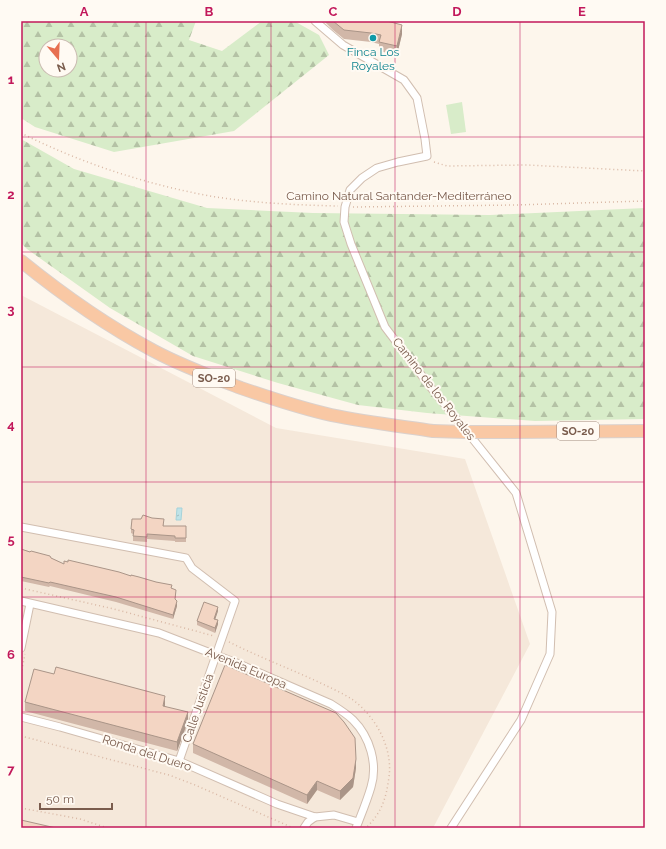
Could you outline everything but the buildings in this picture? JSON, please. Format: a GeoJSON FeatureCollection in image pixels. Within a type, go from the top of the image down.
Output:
{"type":"FeatureCollection","features":[{"type":"Feature","properties":{"kind":"highway","name":"SO-20"},"geometry":{"type":"LineString","coordinates":[[21,262],[50,285],[115,329],[156,352],[210,377],[294,406],[383,425],[433,431],[645,431]]}},
{"type":"Feature","properties":{"kind":"street"},"geometry":{"type":"LineString","coordinates":[[315,21],[343,45],[404,80],[417,98],[427,156]]}},
{"type":"Feature","properties":{"kind":"street","name":"Camino de los Royales"},"geometry":{"type":"LineString","coordinates":[[427,156],[377,168],[362,178],[350,190],[345,207],[344,222],[385,327],[432,389],[516,493],[552,612],[550,654],[522,720],[451,828]]}},
{"type":"Feature","properties":{"kind":"street","name":"Calle Justicia"},"geometry":{"type":"LineString","coordinates":[[21,527],[186,558],[192,568],[235,601],[179,761]]}},
{"type":"Feature","properties":{"kind":"street","name":"Avenida Europa"},"geometry":{"type":"LineString","coordinates":[[21,602],[159,633],[216,655],[331,704],[354,721],[367,740],[372,754],[372,786],[357,825]]}},
{"type":"Feature","properties":{"kind":"street"},"geometry":{"type":"LineString","coordinates":[[21,648],[30,604]]}},
{"type":"Feature","properties":{"kind":"street","name":"Ronda del Duero"},"geometry":{"type":"LineString","coordinates":[[21,717],[179,761],[277,804],[315,817],[334,815],[357,825]]}},
{"type":"Feature","properties":{"kind":"street"},"geometry":{"type":"LineString","coordinates":[[304,828],[308,822],[315,817]]}},
{"type":"Feature","properties":{"kind":"path","name":"Camino Natural Santander-Mediterráneo"},"geometry":{"type":"LineString","coordinates":[[21,133],[82,160],[131,177],[212,196],[276,204],[345,207],[516,205],[645,201]]}},
{"type":"Feature","properties":{"kind":"path"},"geometry":{"type":"LineString","coordinates":[[427,156],[435,162],[447,166],[527,165],[645,171]]}},
{"type":"Feature","properties":{"kind":"path"},"geometry":{"type":"LineString","coordinates":[[21,736],[169,775],[292,827]]}},
{"type":"Feature","properties":{"kind":"path"},"geometry":{"type":"LineString","coordinates":[[21,808],[80,819],[108,828]]}},
{"type":"Feature","properties":{"kind":"shaded area"},"geometry":{"type":"Polygon","coordinates":[[[21,295],[276,428],[465,459],[530,644],[433,828],[21,828],[21,295]]]}},
{"type":"Feature","properties":{"kind":"green space"},"geometry":{"type":"Polygon","coordinates":[[[21,21],[196,21],[189,40],[222,51],[262,21],[294,21],[319,35],[329,55],[234,131],[114,152],[35,127],[21,118],[21,21]]]}},
{"type":"Feature","properties":{"kind":"green space"},"geometry":{"type":"Polygon","coordinates":[[[462,102],[466,132],[451,134],[446,105],[462,102]]]}},
{"type":"Feature","properties":{"kind":"green space"},"geometry":{"type":"Polygon","coordinates":[[[21,139],[74,169],[207,208],[313,213],[490,215],[645,208],[645,419],[535,421],[427,413],[358,405],[278,383],[193,356],[110,308],[27,249],[21,243],[21,139]]]}},
{"type":"Feature","properties":{"kind":"water"},"geometry":{"type":"Polygon","coordinates":[[[177,508],[182,508],[181,520],[176,520],[177,508]]]}},
{"type":"Feature","properties":{"kind":"place","name":"Finca Los Royales"},"geometry":{"type":"Point","coordinates":[373,38]}}]}
